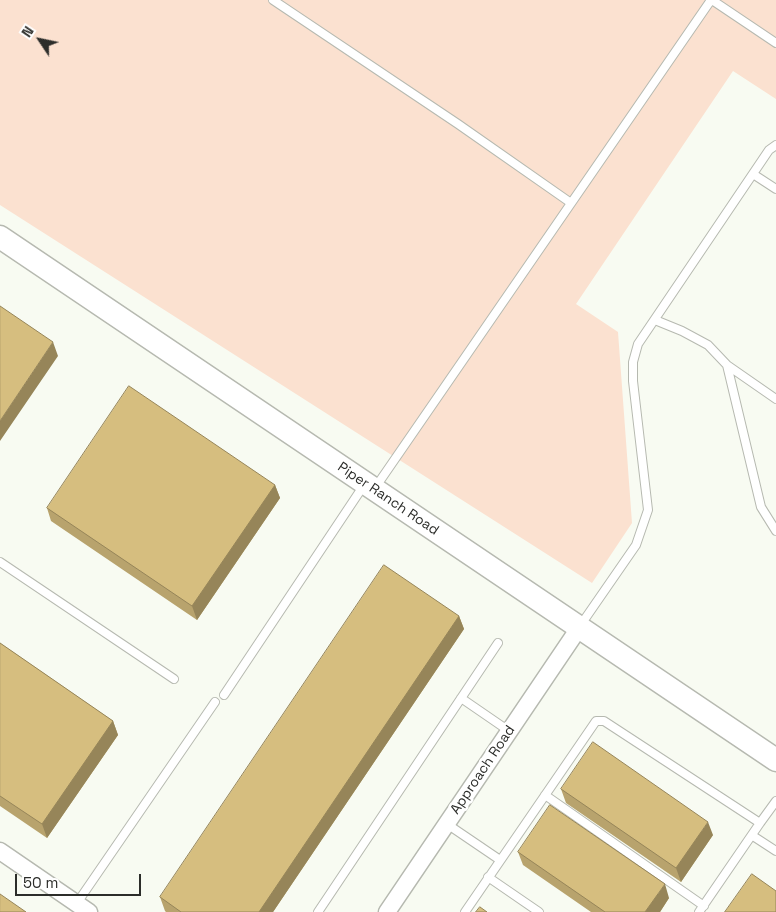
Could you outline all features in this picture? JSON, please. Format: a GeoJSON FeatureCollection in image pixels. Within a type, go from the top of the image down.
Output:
{"type":"FeatureCollection","features":[{"type":"Feature","properties":{"kind":"street","name":"Piper Ranch Road"},"geometry":{"type":"LineString","coordinates":[[0,237],[776,760]]}},
{"type":"Feature","properties":{"kind":"street","name":"Approach Road"},"geometry":{"type":"LineString","coordinates":[[388,912],[579,628]]}},
{"type":"Feature","properties":{"kind":"street"},"geometry":{"type":"LineString","coordinates":[[0,851],[83,908]]}},
{"type":"Feature","properties":{"kind":"lane"},"geometry":{"type":"LineString","coordinates":[[273,0],[458,124],[571,203]]}},
{"type":"Feature","properties":{"kind":"lane"},"geometry":{"type":"LineString","coordinates":[[224,695],[712,0],[776,43]]}},
{"type":"Feature","properties":{"kind":"lane"},"geometry":{"type":"LineString","coordinates":[[579,628],[636,545],[644,527],[648,510],[633,381],[633,362],[638,344],[769,150],[776,145]]}},
{"type":"Feature","properties":{"kind":"lane"},"geometry":{"type":"LineString","coordinates":[[753,174],[776,189]]}},
{"type":"Feature","properties":{"kind":"lane"},"geometry":{"type":"LineString","coordinates":[[655,320],[682,331],[708,345],[727,365],[776,399]]}},
{"type":"Feature","properties":{"kind":"lane"},"geometry":{"type":"LineString","coordinates":[[727,365],[761,507],[776,531]]}},
{"type":"Feature","properties":{"kind":"lane"},"geometry":{"type":"LineString","coordinates":[[0,562],[174,680]]}},
{"type":"Feature","properties":{"kind":"lane"},"geometry":{"type":"LineString","coordinates":[[318,912],[498,643]]}},
{"type":"Feature","properties":{"kind":"lane"},"geometry":{"type":"LineString","coordinates":[[461,698],[509,731]]}},
{"type":"Feature","properties":{"kind":"lane"},"geometry":{"type":"LineString","coordinates":[[83,908],[214,702]]}},
{"type":"Feature","properties":{"kind":"lane"},"geometry":{"type":"LineString","coordinates":[[465,912],[596,720],[604,721],[760,823]]}},
{"type":"Feature","properties":{"kind":"lane"},"geometry":{"type":"LineString","coordinates":[[544,795],[702,909],[776,801]]}},
{"type":"Feature","properties":{"kind":"lane"},"geometry":{"type":"LineString","coordinates":[[447,824],[500,860]]}},
{"type":"Feature","properties":{"kind":"lane"},"geometry":{"type":"LineString","coordinates":[[753,836],[776,851]]}},
{"type":"Feature","properties":{"kind":"lane"},"geometry":{"type":"LineString","coordinates":[[488,877],[539,912]]}},
{"type":"Feature","properties":{"kind":"shaded area"},"geometry":{"type":"Polygon","coordinates":[[[0,0],[776,0],[776,99],[733,71],[576,304],[618,332],[632,523],[592,583],[0,205],[0,0]]]}},
{"type":"Feature","properties":{"kind":"building"},"geometry":{"type":"Polygon","coordinates":[[[0,306],[53,342],[0,421],[0,306]]]}},
{"type":"Feature","properties":{"kind":"building"},"geometry":{"type":"Polygon","coordinates":[[[129,386],[275,485],[192,606],[47,508],[129,386]]]}},
{"type":"Feature","properties":{"kind":"building"},"geometry":{"type":"Polygon","coordinates":[[[384,565],[459,616],[259,912],[181,912],[160,897],[384,565]]]}},
{"type":"Feature","properties":{"kind":"building"},"geometry":{"type":"Polygon","coordinates":[[[0,643],[113,721],[42,824],[0,796],[0,643]]]}},
{"type":"Feature","properties":{"kind":"building"},"geometry":{"type":"Polygon","coordinates":[[[593,742],[708,822],[676,868],[561,789],[593,742]]]}},
{"type":"Feature","properties":{"kind":"building"},"geometry":{"type":"Polygon","coordinates":[[[550,805],[665,884],[645,912],[605,912],[518,852],[550,805]]]}},
{"type":"Feature","properties":{"kind":"building"},"geometry":{"type":"Polygon","coordinates":[[[752,874],[776,891],[776,912],[725,912],[752,874]]]}},
{"type":"Feature","properties":{"kind":"building"},"geometry":{"type":"Polygon","coordinates":[[[0,894],[26,912],[0,912],[0,894]]]}},
{"type":"Feature","properties":{"kind":"building"},"geometry":{"type":"Polygon","coordinates":[[[480,907],[487,912],[476,912],[480,907]]]}}]}
